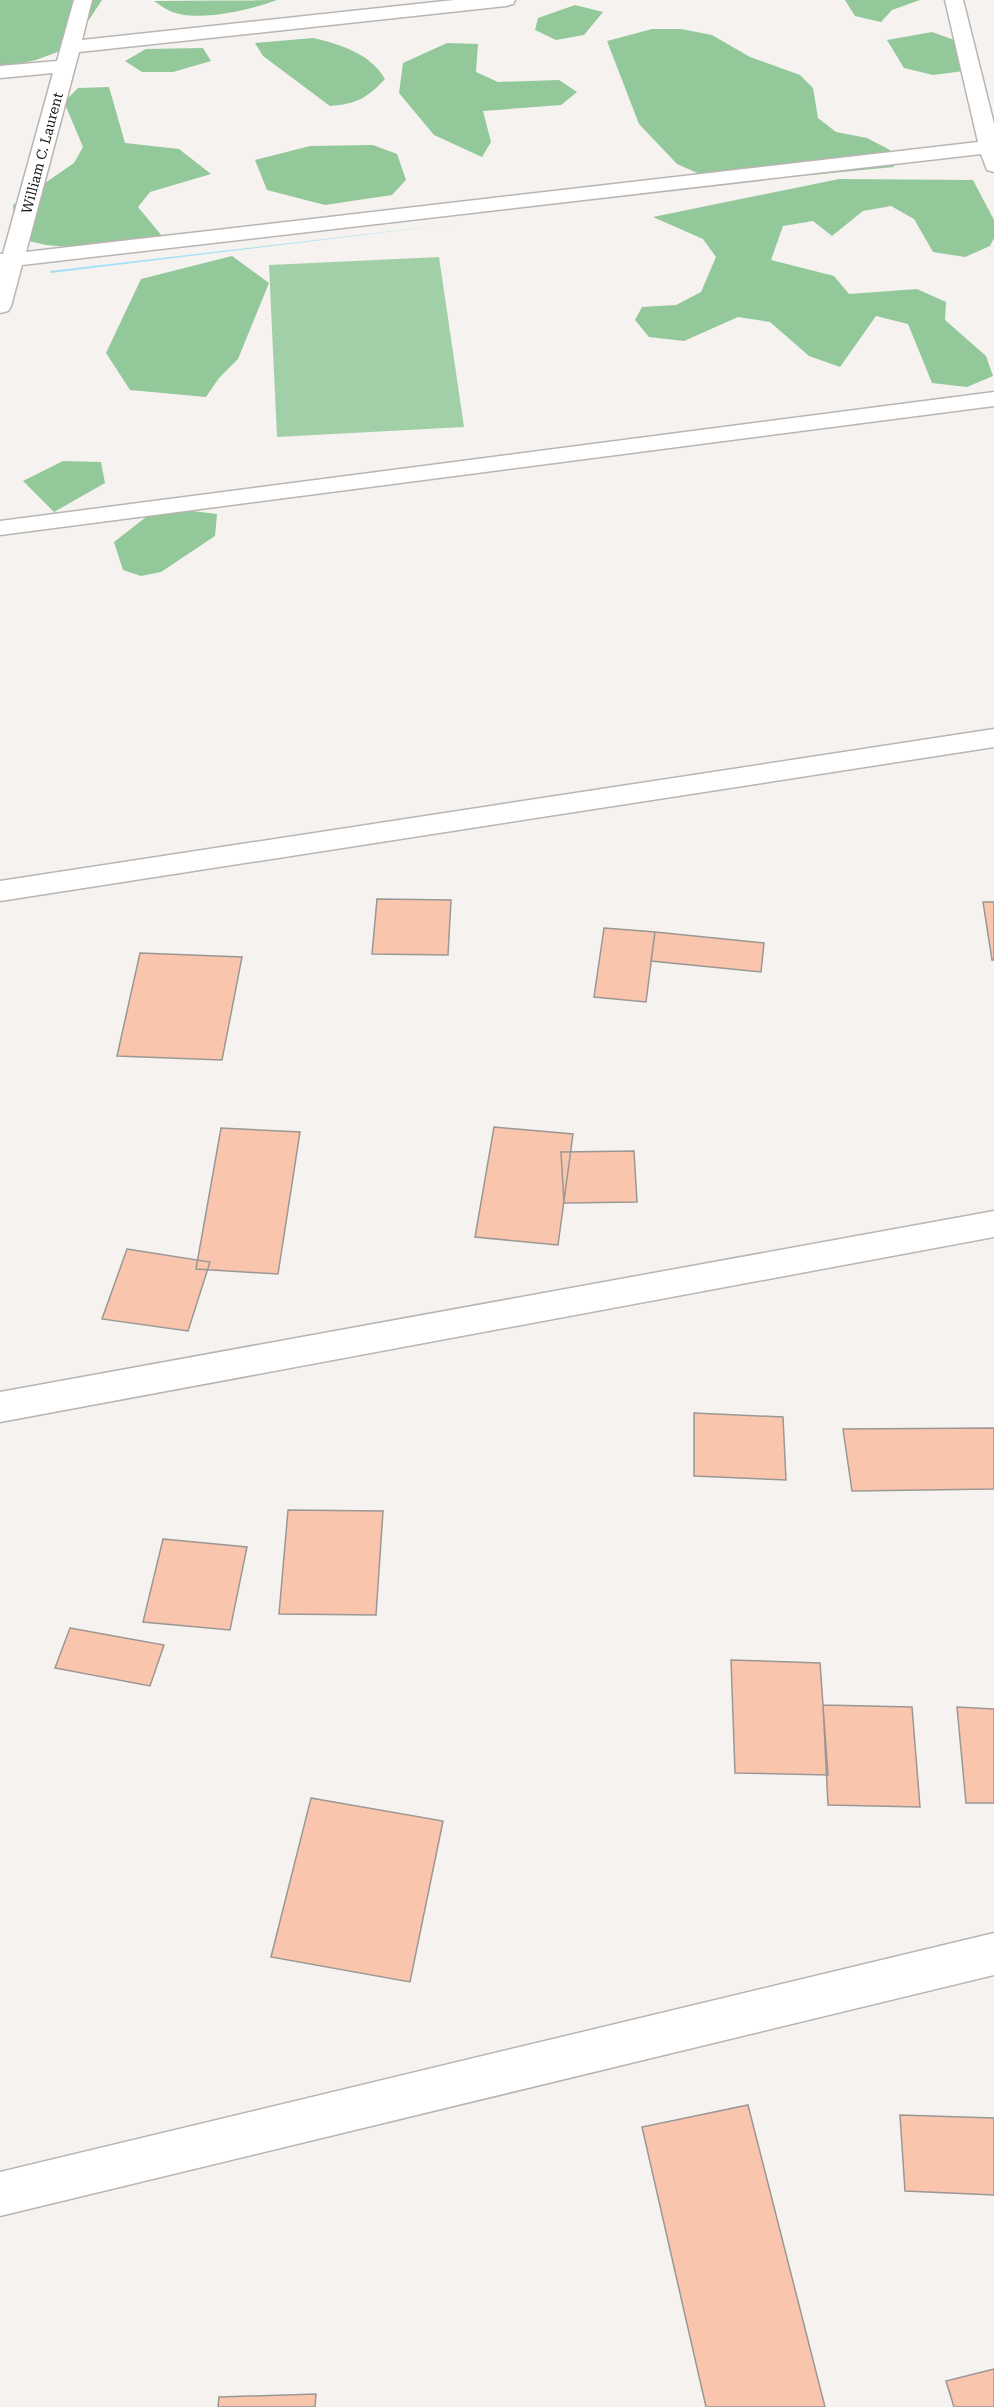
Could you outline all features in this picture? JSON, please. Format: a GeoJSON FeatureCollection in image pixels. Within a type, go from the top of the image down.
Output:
{"type":"FeatureCollection","features":[{"type":"Feature","properties":{"kind":"street","name":"William C. Laurent"},"geometry":{"type":"LineString","coordinates":[[0,306],[6,260],[83,0]]}},
{"type":"Feature","properties":{"kind":"street"},"geometry":{"type":"LineString","coordinates":[[0,72],[68,56],[506,0]]}},
{"type":"Feature","properties":{"kind":"street"},"geometry":{"type":"LineString","coordinates":[[6,260],[992,153],[954,0]]}},
{"type":"Feature","properties":{"kind":"street"},"geometry":{"type":"LineString","coordinates":[[0,528],[994,399]]}},
{"type":"Feature","properties":{"kind":"street"},"geometry":{"type":"LineString","coordinates":[[0,891],[994,738]]}},
{"type":"Feature","properties":{"kind":"street"},"geometry":{"type":"LineString","coordinates":[[0,1407],[994,1224]]}},
{"type":"Feature","properties":{"kind":"street"},"geometry":{"type":"LineString","coordinates":[[0,2194],[994,1954]]}},
{"type":"Feature","properties":{"kind":"green space"},"geometry":{"type":"Polygon","coordinates":[[[0,0],[102,0],[71,47],[36,60],[0,68],[0,0]]]}},
{"type":"Feature","properties":{"kind":"green space"},"geometry":{"type":"Polygon","coordinates":[[[277,0],[224,14],[195,16],[170,11],[154,1],[277,0]]]}},
{"type":"Feature","properties":{"kind":"green space"},"geometry":{"type":"Polygon","coordinates":[[[845,0],[920,0],[892,10],[881,22],[855,16],[845,0]]]}},
{"type":"Feature","properties":{"kind":"green space"},"geometry":{"type":"Polygon","coordinates":[[[575,5],[603,12],[584,35],[556,40],[535,30],[538,18],[575,5]]]}},
{"type":"Feature","properties":{"kind":"green space"},"geometry":{"type":"Polygon","coordinates":[[[652,29],[681,29],[712,35],[750,57],[800,75],[813,88],[818,118],[836,132],[867,138],[890,150],[894,167],[769,179],[704,176],[677,164],[639,124],[607,41],[652,29]]]}},
{"type":"Feature","properties":{"kind":"green space"},"geometry":{"type":"Polygon","coordinates":[[[932,32],[960,42],[964,71],[933,75],[904,68],[887,40],[932,32]]]}},
{"type":"Feature","properties":{"kind":"green space"},"geometry":{"type":"Polygon","coordinates":[[[313,38],[354,51],[372,63],[385,79],[361,99],[330,106],[263,56],[255,43],[313,38]]]}},
{"type":"Feature","properties":{"kind":"green space"},"geometry":{"type":"Polygon","coordinates":[[[447,43],[478,44],[476,72],[498,82],[559,80],[577,92],[561,105],[483,111],[491,142],[482,157],[434,135],[399,93],[403,63],[447,43]]]}},
{"type":"Feature","properties":{"kind":"green space"},"geometry":{"type":"Polygon","coordinates":[[[203,48],[211,61],[173,72],[142,72],[125,61],[146,49],[203,48]]]}},
{"type":"Feature","properties":{"kind":"green space"},"geometry":{"type":"Polygon","coordinates":[[[109,87],[125,143],[179,149],[211,174],[150,192],[138,207],[162,236],[93,249],[46,245],[16,238],[13,205],[74,163],[83,147],[64,102],[78,88],[109,87]]]}},
{"type":"Feature","properties":{"kind":"green space"},"geometry":{"type":"Polygon","coordinates":[[[373,145],[397,154],[406,180],[392,195],[325,205],[267,190],[255,160],[310,146],[373,145]]]}},
{"type":"Feature","properties":{"kind":"green space"},"geometry":{"type":"Polygon","coordinates":[[[839,179],[973,180],[994,220],[994,238],[990,246],[965,257],[933,252],[914,219],[891,206],[863,211],[832,236],[813,221],[783,226],[771,260],[834,276],[849,294],[917,289],[946,302],[945,320],[986,356],[993,376],[967,387],[932,383],[908,324],[876,316],[840,367],[809,356],[770,322],[738,317],[684,341],[649,337],[635,320],[642,307],[676,305],[701,292],[716,257],[703,239],[653,217],[839,179]]]}},
{"type":"Feature","properties":{"kind":"green space"},"geometry":{"type":"Polygon","coordinates":[[[232,256],[269,283],[238,359],[219,378],[206,397],[130,390],[106,353],[141,279],[232,256]]]}},
{"type":"Feature","properties":{"kind":"green space"},"geometry":{"type":"Polygon","coordinates":[[[439,257],[464,427],[277,437],[269,265],[439,257]]]}},
{"type":"Feature","properties":{"kind":"green space"},"geometry":{"type":"Polygon","coordinates":[[[63,461],[101,462],[105,483],[54,512],[23,481],[63,461]]]}},
{"type":"Feature","properties":{"kind":"green space"},"geometry":{"type":"Polygon","coordinates":[[[159,507],[217,514],[215,536],[161,572],[141,576],[123,570],[114,542],[159,507]]]}},
{"type":"Feature","properties":{"kind":"water"},"geometry":{"type":"Polygon","coordinates":[[[461,223],[51,273],[50,271],[461,223]]]}},
{"type":"Feature","properties":{"kind":"building"},"geometry":{"type":"Polygon","coordinates":[[[377,899],[451,900],[448,955],[372,954],[377,899]]]}},
{"type":"Feature","properties":{"kind":"building"},"geometry":{"type":"Polygon","coordinates":[[[983,902],[994,902],[994,960],[992,960],[983,902]]]}},
{"type":"Feature","properties":{"kind":"building"},"geometry":{"type":"Polygon","coordinates":[[[604,928],[655,932],[646,1002],[594,997],[604,928]]]}},
{"type":"Feature","properties":{"kind":"building"},"geometry":{"type":"Polygon","coordinates":[[[655,932],[764,943],[761,972],[651,961],[655,932]]]}},
{"type":"Feature","properties":{"kind":"building"},"geometry":{"type":"Polygon","coordinates":[[[140,953],[242,957],[222,1060],[117,1056],[140,953]]]}},
{"type":"Feature","properties":{"kind":"building"},"geometry":{"type":"Polygon","coordinates":[[[494,1127],[573,1134],[558,1245],[475,1237],[494,1127]]]}},
{"type":"Feature","properties":{"kind":"building"},"geometry":{"type":"Polygon","coordinates":[[[221,1128],[300,1132],[278,1274],[196,1269],[221,1128]]]}},
{"type":"Feature","properties":{"kind":"building"},"geometry":{"type":"Polygon","coordinates":[[[634,1151],[637,1202],[564,1203],[561,1152],[634,1151]]]}},
{"type":"Feature","properties":{"kind":"building"},"geometry":{"type":"Polygon","coordinates":[[[127,1249],[210,1262],[188,1331],[102,1319],[127,1249]]]}},
{"type":"Feature","properties":{"kind":"building"},"geometry":{"type":"Polygon","coordinates":[[[694,1413],[783,1417],[786,1480],[694,1476],[694,1413]]]}},
{"type":"Feature","properties":{"kind":"building"},"geometry":{"type":"Polygon","coordinates":[[[994,1428],[994,1489],[852,1491],[843,1429],[994,1428]]]}},
{"type":"Feature","properties":{"kind":"building"},"geometry":{"type":"Polygon","coordinates":[[[288,1510],[383,1511],[376,1615],[279,1614],[288,1510]]]}},
{"type":"Feature","properties":{"kind":"building"},"geometry":{"type":"Polygon","coordinates":[[[163,1539],[247,1547],[230,1630],[143,1622],[163,1539]]]}},
{"type":"Feature","properties":{"kind":"building"},"geometry":{"type":"Polygon","coordinates":[[[70,1628],[164,1645],[150,1686],[55,1668],[70,1628]]]}},
{"type":"Feature","properties":{"kind":"building"},"geometry":{"type":"Polygon","coordinates":[[[731,1660],[820,1663],[828,1775],[735,1773],[731,1660]]]}},
{"type":"Feature","properties":{"kind":"building"},"geometry":{"type":"Polygon","coordinates":[[[823,1705],[912,1707],[920,1807],[828,1805],[823,1705]]]}},
{"type":"Feature","properties":{"kind":"building"},"geometry":{"type":"Polygon","coordinates":[[[957,1707],[994,1709],[994,1803],[966,1803],[957,1707]]]}},
{"type":"Feature","properties":{"kind":"building"},"geometry":{"type":"Polygon","coordinates":[[[311,1798],[443,1821],[410,1982],[271,1957],[311,1798]]]}},
{"type":"Feature","properties":{"kind":"building"},"geometry":{"type":"Polygon","coordinates":[[[748,2105],[825,2407],[706,2407],[642,2127],[748,2105]]]}},
{"type":"Feature","properties":{"kind":"building"},"geometry":{"type":"Polygon","coordinates":[[[900,2115],[994,2118],[994,2195],[905,2191],[900,2115]]]}},
{"type":"Feature","properties":{"kind":"building"},"geometry":{"type":"Polygon","coordinates":[[[994,2369],[994,2407],[954,2407],[946,2381],[994,2369]]]}},
{"type":"Feature","properties":{"kind":"building"},"geometry":{"type":"Polygon","coordinates":[[[316,2394],[315,2407],[218,2407],[219,2397],[316,2394]]]}}]}
